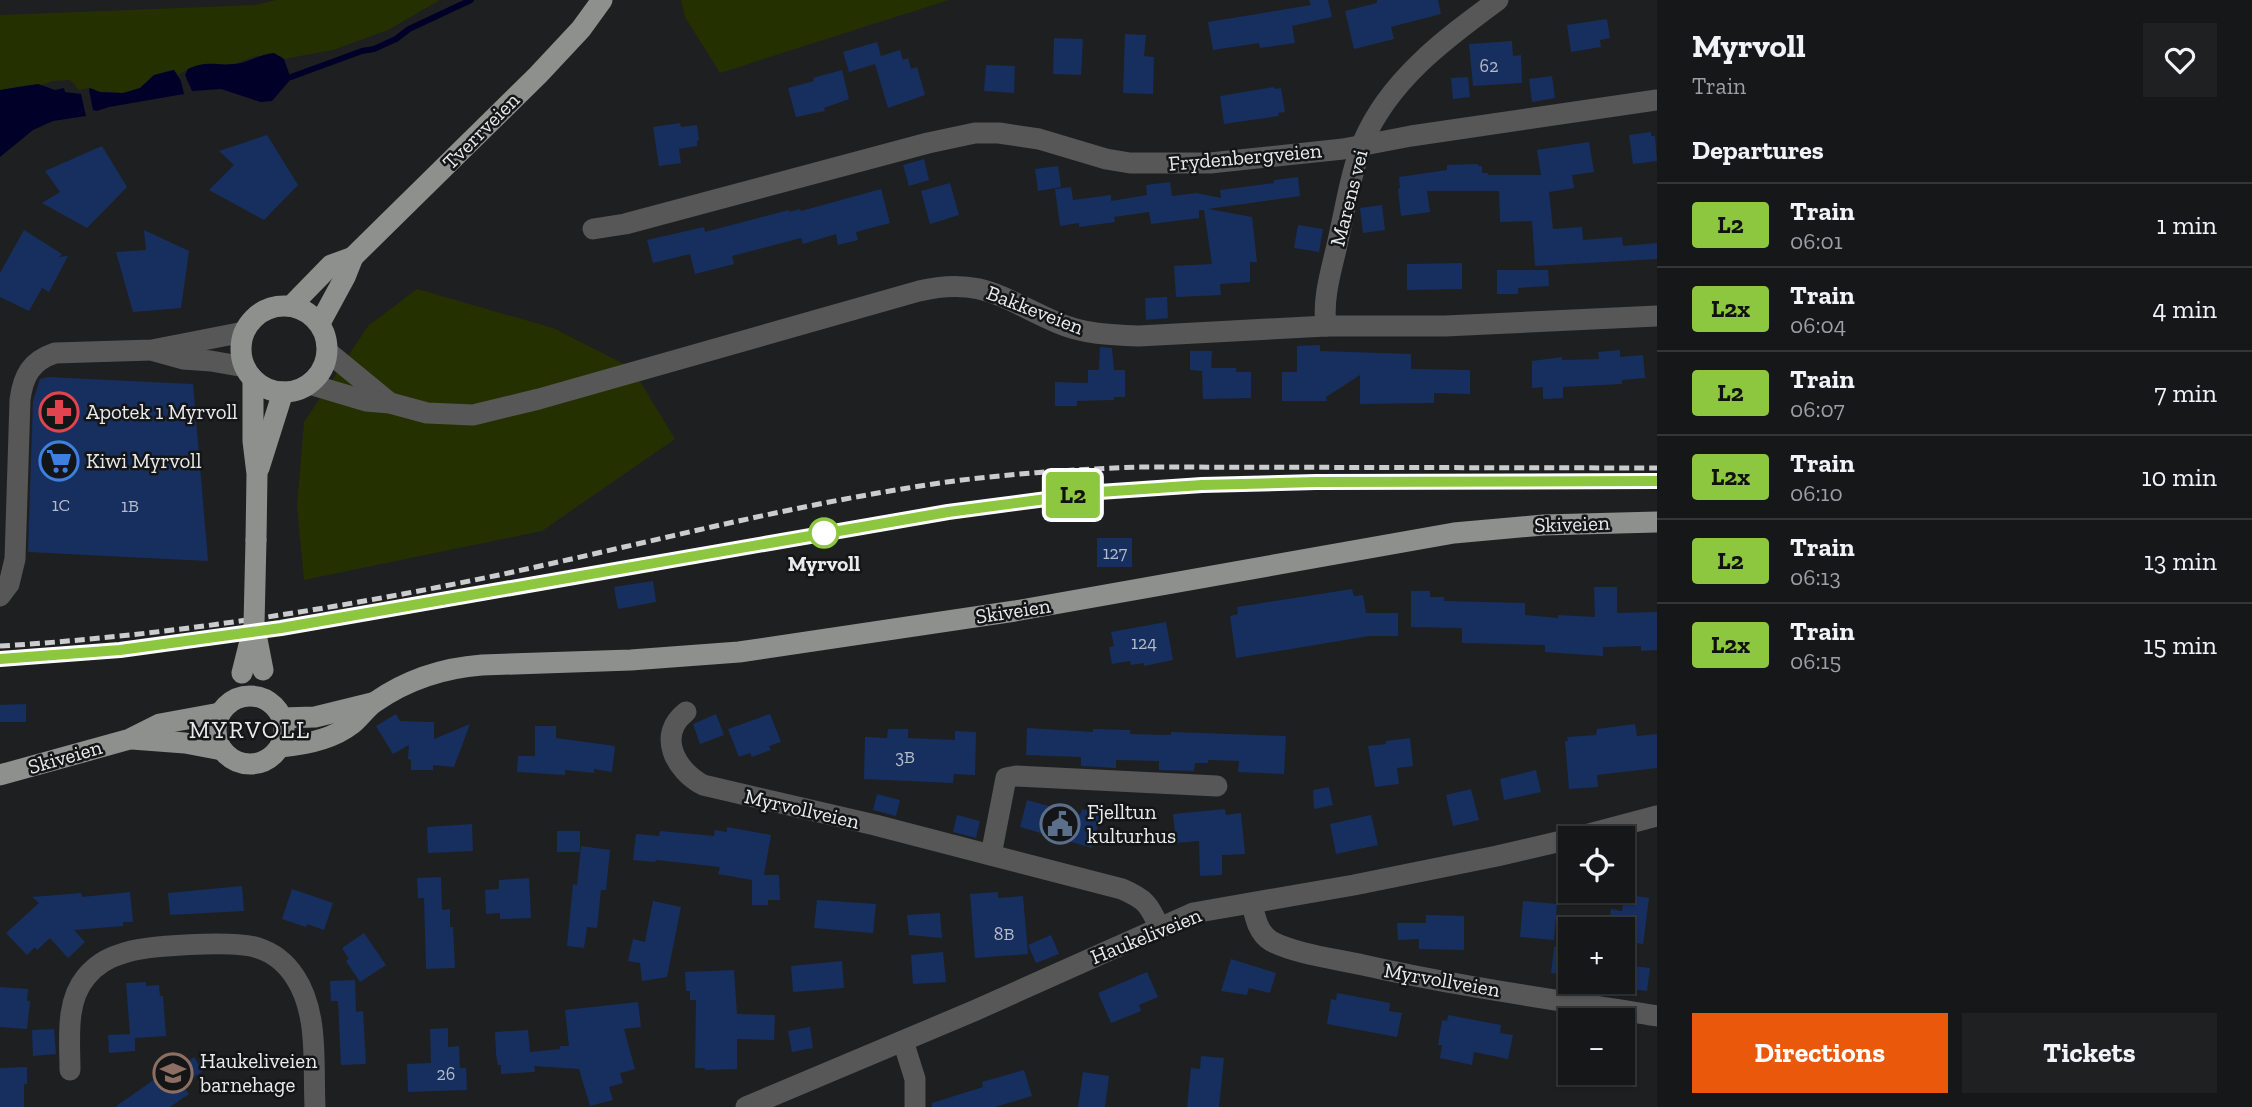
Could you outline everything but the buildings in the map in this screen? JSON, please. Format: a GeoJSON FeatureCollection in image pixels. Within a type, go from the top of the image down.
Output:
{"type":"FeatureCollection","features":[{"type":"Feature","properties":{"kind":"main road","name":"Tverrveien"},"geometry":{"type":"LineString","coordinates":[[320,323],[353,257],[538,75],[581,29],[602,0]]}},
{"type":"Feature","properties":{"kind":"main road","name":"Tverrveien"},"geometry":{"type":"LineString","coordinates":[[291,306],[331,265],[353,257]]}},
{"type":"Feature","properties":{"kind":"main road"},"geometry":{"type":"LineString","coordinates":[[249,373],[267,389],[283,392],[301,389],[309,384],[322,370],[328,352],[325,332],[320,323],[307,312],[291,306],[274,306],[259,313],[244,332],[241,353],[249,373],[257,474],[254,624],[283,737],[273,756],[251,765],[230,758],[222,750],[216,732],[254,624]]}},
{"type":"Feature","properties":{"kind":"main road"},"geometry":{"type":"LineString","coordinates":[[257,474],[283,392]]}},
{"type":"Feature","properties":{"kind":"main road","name":"Skiveien"},"geometry":{"type":"LineString","coordinates":[[276,710],[315,717],[372,703],[412,681],[451,668],[482,664],[672,658],[759,650],[1015,611],[1454,533],[1532,526],[1657,522]]}},
{"type":"Feature","properties":{"kind":"main road"},"geometry":{"type":"LineString","coordinates":[[227,707],[252,696],[276,710]]}},
{"type":"Feature","properties":{"kind":"main road","name":"Skiveien"},"geometry":{"type":"LineString","coordinates":[[280,747],[310,742],[344,729],[372,703]]}},
{"type":"Feature","properties":{"kind":"main road","name":"Skiveien"},"geometry":{"type":"LineString","coordinates":[[0,775],[130,739],[160,724],[227,707]]}},
{"type":"Feature","properties":{"kind":"main road","name":"Skiveien"},"geometry":{"type":"LineString","coordinates":[[130,739],[174,742],[222,750]]}},
{"type":"Feature","properties":{"kind":"street","name":"Marens vei"},"geometry":{"type":"LineString","coordinates":[[1326,326],[1324,310],[1327,287],[1362,145],[1376,114],[1417,64],[1498,0]]}},
{"type":"Feature","properties":{"kind":"street","name":"Frydenbergveien"},"geometry":{"type":"LineString","coordinates":[[593,229],[625,224],[928,143],[975,133],[1010,134],[1130,163],[1210,163],[1362,145],[1657,100]]}},
{"type":"Feature","properties":{"kind":"street","name":"Bakkeveien"},"geometry":{"type":"LineString","coordinates":[[309,384],[366,401],[390,403],[415,411],[473,415],[944,285],[988,290],[1059,324],[1109,335],[1139,336],[1326,326],[1445,326],[1657,316]]}},
{"type":"Feature","properties":{"kind":"street"},"geometry":{"type":"LineString","coordinates":[[0,596],[9,584],[15,559],[20,400],[25,377],[37,362],[55,353],[152,350],[244,332]]}},
{"type":"Feature","properties":{"kind":"street"},"geometry":{"type":"LineString","coordinates":[[152,350],[183,359],[219,362],[249,373]]}},
{"type":"Feature","properties":{"kind":"street","name":"Bakkeveien"},"geometry":{"type":"LineString","coordinates":[[328,352],[390,403]]}},
{"type":"Feature","properties":{"kind":"street","name":"Myrvollveien"},"geometry":{"type":"LineString","coordinates":[[685,712],[672,728],[672,750],[683,771],[704,785],[875,825],[1122,889],[1141,898],[1151,907],[1159,927]]}},
{"type":"Feature","properties":{"kind":"street"},"geometry":{"type":"LineString","coordinates":[[991,855],[1006,778],[1217,786]]}},
{"type":"Feature","properties":{"kind":"street","name":"Haukeliveien"},"geometry":{"type":"LineString","coordinates":[[1620,826],[1657,816]]}},
{"type":"Feature","properties":{"kind":"street","name":"Haukeliveien"},"geometry":{"type":"LineString","coordinates":[[746,1107],[1193,913],[1252,904],[1558,842]]}},
{"type":"Feature","properties":{"kind":"street","name":"Myrvollveien"},"geometry":{"type":"LineString","coordinates":[[1252,904],[1263,933],[1271,940],[1306,952],[1422,978],[1657,1016]]}},
{"type":"Feature","properties":{"kind":"street"},"geometry":{"type":"LineString","coordinates":[[70,1070],[70,1025],[74,1001],[86,977],[102,963],[120,954],[138,950],[242,944],[260,948],[281,960],[304,994],[312,1031],[315,1107]]}},
{"type":"Feature","properties":{"kind":"street"},"geometry":{"type":"LineString","coordinates":[[903,1041],[915,1079],[915,1107]]}},
{"type":"Feature","properties":{"kind":"green space"},"geometry":{"type":"Polygon","coordinates":[[[276,0],[440,0],[388,30],[333,50],[284,59],[281,56],[256,56],[234,64],[188,69],[178,75],[171,70],[154,75],[140,88],[123,93],[100,92],[90,88],[79,90],[70,80],[0,90],[0,15],[255,5],[276,0]]]}},
{"type":"Feature","properties":{"kind":"green space"},"geometry":{"type":"Polygon","coordinates":[[[681,0],[949,0],[720,73],[685,17],[681,0]]]}},
{"type":"Feature","properties":{"kind":"green space"},"geometry":{"type":"Polygon","coordinates":[[[417,289],[553,328],[632,368],[675,439],[542,531],[304,580],[297,506],[304,422],[368,326],[417,289]]]}},
{"type":"Feature","properties":{"kind":"water"},"geometry":{"type":"Polygon","coordinates":[[[274,53],[284,59],[291,79],[272,101],[261,102],[221,89],[192,91],[185,75],[188,69],[201,65],[239,63],[274,53]]]}},
{"type":"Feature","properties":{"kind":"water"},"geometry":{"type":"Polygon","coordinates":[[[174,70],[181,81],[184,94],[93,110],[90,88],[100,92],[123,93],[140,88],[154,75],[174,70]]]}},
{"type":"Feature","properties":{"kind":"water"},"geometry":{"type":"Polygon","coordinates":[[[38,84],[81,94],[86,116],[53,121],[33,130],[0,157],[0,90],[38,84]]]}},
{"type":"Feature","properties":{"kind":"waterway"},"geometry":{"type":"LineString","coordinates":[[291,77],[374,49],[471,0]]}},
{"type":"Feature","properties":{"kind":"railway"},"geometry":{"type":"LineString","coordinates":[[0,646],[188,628],[313,610],[499,575],[805,507],[937,483],[994,476],[1139,467],[1657,468]]}},
{"type":"Feature","properties":{"kind":"railway"},"geometry":{"type":"LineString","coordinates":[[0,659],[120,650],[281,628],[948,512],[1099,492],[1182,486],[1316,482],[1657,481]]}},
{"type":"Feature","properties":{"kind":"train","name":"L2"},"geometry":{"type":"LineString","coordinates":[[0,659],[120,650],[281,628],[948,512],[1099,492],[1202,485],[1316,482],[1657,481]]}},
{"type":"Feature","properties":{"kind":"place","name":"Apotek 1 Myrvoll"},"geometry":{"type":"Point","coordinates":[59,412]}},
{"type":"Feature","properties":{"kind":"place","name":"Kiwi Myrvoll"},"geometry":{"type":"Point","coordinates":[59,461]}},
{"type":"Feature","properties":{"kind":"place","name":"Myrvoll"},"geometry":{"type":"Point","coordinates":[824,533]}},
{"type":"Feature","properties":{"kind":"place","name":"Fjelltun kulturhus"},"geometry":{"type":"Point","coordinates":[1060,824]}},
{"type":"Feature","properties":{"kind":"place","name":"Haukeliveien barnehage"},"geometry":{"type":"Point","coordinates":[173,1073]}},
{"type":"Feature","properties":{"kind":"district","name":"MYRVOLL"},"geometry":{"type":"Point","coordinates":[250,730]}}]}
